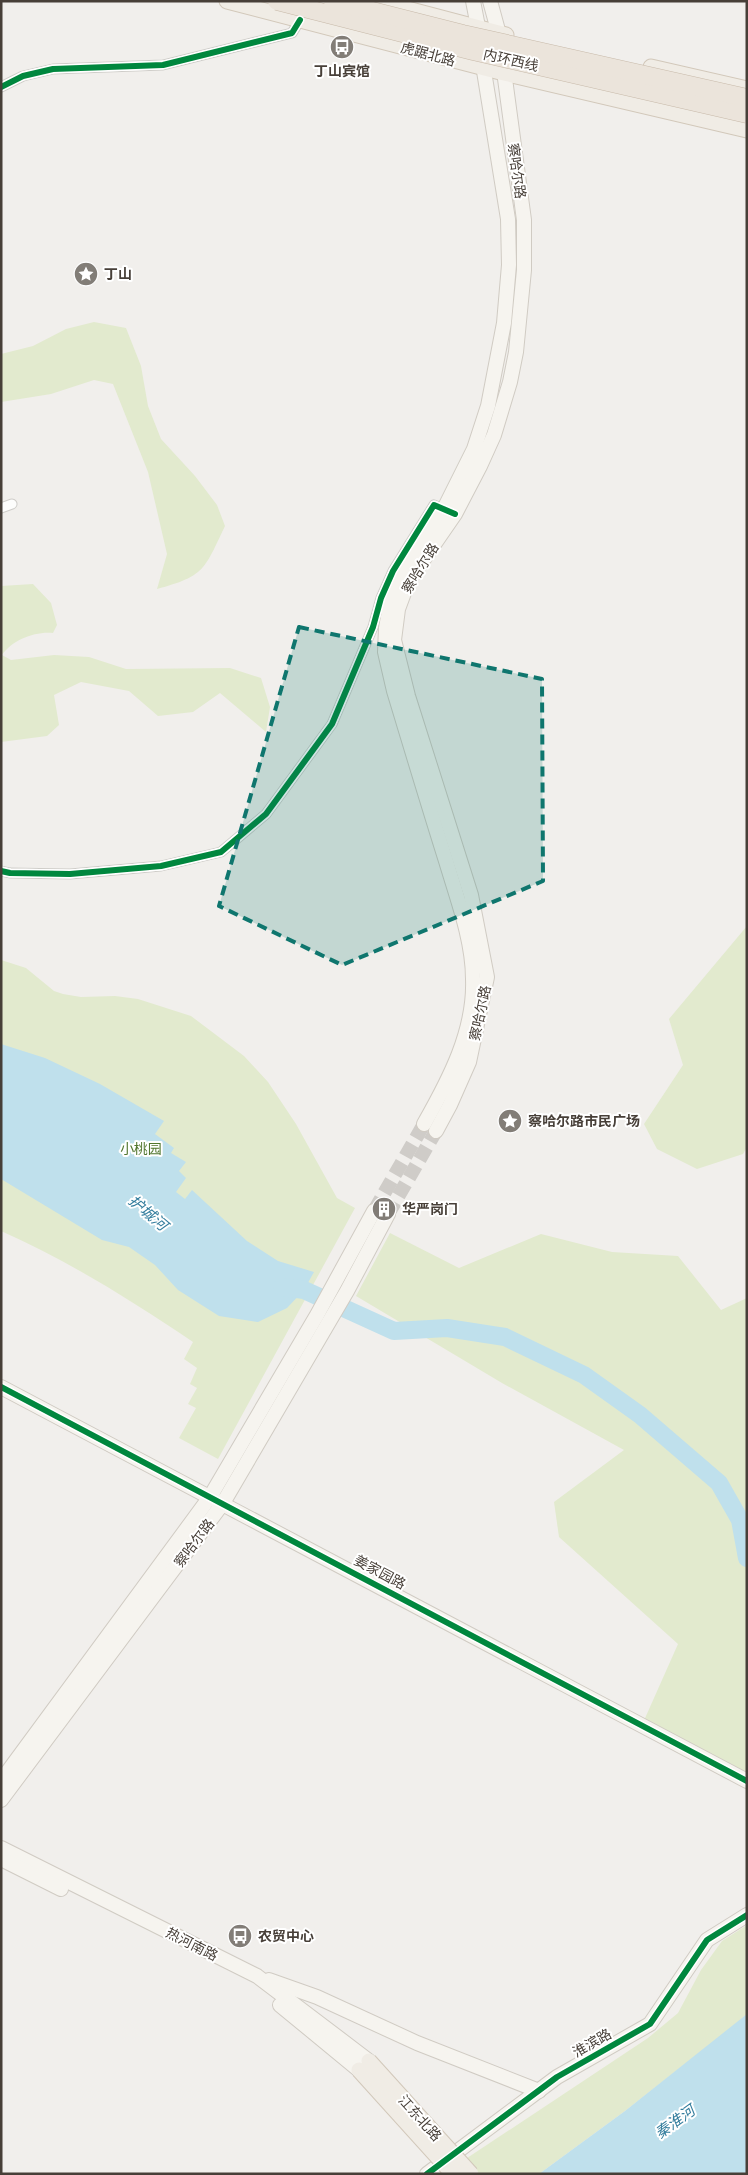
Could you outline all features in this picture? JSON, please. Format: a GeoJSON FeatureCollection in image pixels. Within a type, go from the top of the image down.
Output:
{"type":"FeatureCollection","features":[{"type":"Feature","properties":{"kind":"highway","name":"内环西线"},"geometry":{"type":"LineString","coordinates":[[277,1],[464,49],[747,114]]}},
{"type":"Feature","properties":{"kind":"highway","name":"内环西线"},"geometry":{"type":"LineString","coordinates":[[333,1],[473,36],[747,98]]}},
{"type":"Feature","properties":{"kind":"main road","name":"虎踞北路"},"geometry":{"type":"LineString","coordinates":[[227,1],[504,73],[747,130]]}},
{"type":"Feature","properties":{"kind":"main road"},"geometry":{"type":"LineString","coordinates":[[376,1],[499,34],[747,89]]}},
{"type":"Feature","properties":{"kind":"main road","name":"察哈尔路"},"geometry":{"type":"LineString","coordinates":[[450,512],[488,406],[504,323],[509,265],[508,219],[473,1]]}},
{"type":"Feature","properties":{"kind":"main road","name":"察哈尔路"},"geometry":{"type":"LineString","coordinates":[[430,1127],[466,1030],[474,978],[466,931],[394,691],[385,652],[385,637],[388,610],[399,579],[450,512],[480,466],[494,435],[510,382],[519,328],[524,270],[524,220],[499,34],[490,1]]}},
{"type":"Feature","properties":{"kind":"main road","name":"察哈尔路"},"geometry":{"type":"LineString","coordinates":[[1,1781],[210,1497],[323,1319],[348,1291],[381,1213],[335,1283],[323,1319],[223,1503],[1,1800]]}},
{"type":"Feature","properties":{"kind":"main road","name":"姜家园路"},"geometry":{"type":"LineString","coordinates":[[1,1387],[747,1781]]}},
{"type":"Feature","properties":{"kind":"main road","name":"热河南路"},"geometry":{"type":"LineString","coordinates":[[1,1848],[257,1976],[364,2066]]}},
{"type":"Feature","properties":{"kind":"main road","name":"热河南路"},"geometry":{"type":"LineString","coordinates":[[1,1859],[253,1983],[364,2066]]}},
{"type":"Feature","properties":{"kind":"main road","name":"淮滨路"},"geometry":{"type":"LineString","coordinates":[[428,2174],[557,2077],[650,2024],[707,1940],[747,1915]]}},
{"type":"Feature","properties":{"kind":"main road"},"geometry":{"type":"LineString","coordinates":[[257,1976],[317,1997],[418,2043],[539,2091]]}},
{"type":"Feature","properties":{"kind":"main road","name":"江东北路"},"geometry":{"type":"LineString","coordinates":[[364,2066],[454,2174]]}},
{"type":"Feature","properties":{"kind":"main road","name":"江东北路"},"geometry":{"type":"LineString","coordinates":[[364,2066],[470,2174]]}},
{"type":"Feature","properties":{"kind":"street"},"geometry":{"type":"LineString","coordinates":[[1,87],[23,76],[52,69],[163,65],[292,33],[300,20]]}},
{"type":"Feature","properties":{"kind":"street"},"geometry":{"type":"LineString","coordinates":[[1,508],[12,504]]}},
{"type":"Feature","properties":{"kind":"street"},"geometry":{"type":"LineString","coordinates":[[1,871],[10,873],[70,874],[161,866],[221,852],[266,814],[332,724],[373,627],[381,598],[393,571],[434,505],[450,512]]}},
{"type":"Feature","properties":{"kind":"highlighted area"},"geometry":{"type":"Polygon","coordinates":[[[299,627],[542,679],[543,881],[342,965],[219,906],[299,627]]]}},
{"type":"Feature","properties":{"kind":"green space"},"geometry":{"type":"Polygon","coordinates":[[[94,322],[126,328],[141,366],[148,406],[161,439],[195,476],[217,505],[225,526],[207,562],[201,569],[185,580],[157,589],[167,554],[148,472],[113,384],[94,380],[51,394],[1,402],[1,354],[33,346],[66,329],[94,322]]]}},
{"type":"Feature","properties":{"kind":"green space"},"geometry":{"type":"Polygon","coordinates":[[[33,584],[51,603],[57,625],[53,633],[39,633],[24,638],[12,645],[2,655],[11,660],[54,655],[89,657],[126,669],[230,668],[261,678],[270,707],[266,732],[220,693],[193,712],[158,716],[129,691],[81,682],[54,695],[59,725],[47,736],[1,742],[1,586],[33,584]]]}},
{"type":"Feature","properties":{"kind":"green space"},"geometry":{"type":"Polygon","coordinates":[[[747,926],[747,1147],[743,1154],[697,1169],[657,1149],[644,1124],[683,1065],[669,1019],[747,926]]]}},
{"type":"Feature","properties":{"kind":"green space","name":"小桃园"},"geometry":{"type":"Polygon","coordinates":[[[1,960],[26,968],[54,991],[63,994],[81,997],[115,996],[138,999],[191,1016],[244,1056],[268,1082],[296,1124],[337,1198],[355,1208],[218,1459],[179,1438],[196,1408],[188,1404],[197,1388],[190,1384],[197,1368],[184,1359],[193,1342],[100,1282],[51,1255],[1,1231],[1,960]]]}},
{"type":"Feature","properties":{"kind":"green space"},"geometry":{"type":"Polygon","coordinates":[[[390,1233],[459,1268],[541,1234],[612,1252],[678,1256],[721,1310],[747,1298],[747,1781],[642,1725],[678,1644],[559,1537],[554,1502],[624,1450],[502,1383],[356,1296],[390,1233]]]}},
{"type":"Feature","properties":{"kind":"green space"},"geometry":{"type":"Polygon","coordinates":[[[747,1925],[747,2014],[732,2027],[625,2111],[539,2174],[443,2174],[648,2038],[678,2013],[701,1970],[722,1941],[747,1925]]]}},
{"type":"Feature","properties":{"kind":"water","name":"护城河"},"geometry":{"type":"Polygon","coordinates":[[[1,1044],[45,1058],[100,1084],[164,1121],[155,1134],[174,1148],[171,1153],[186,1162],[179,1171],[186,1178],[176,1192],[185,1199],[192,1190],[247,1241],[278,1261],[314,1272],[304,1290],[287,1308],[258,1322],[219,1316],[178,1290],[155,1265],[129,1247],[102,1240],[1,1179],[1,1044]]]}},
{"type":"Feature","properties":{"kind":"water","name":"秦淮河"},"geometry":{"type":"Polygon","coordinates":[[[747,2014],[747,2174],[539,2174],[625,2111],[747,2014]]]}},
{"type":"Feature","properties":{"kind":"waterway"},"geometry":{"type":"LineString","coordinates":[[282,1287],[304,1290],[394,1331],[447,1328],[505,1337],[584,1375],[640,1415],[719,1483],[740,1520],[747,1558]]}},
{"type":"Feature","properties":{"kind":"tunnel"},"geometry":{"type":"LineString","coordinates":[[374,1211],[424,1124]]}},
{"type":"Feature","properties":{"kind":"tunnel"},"geometry":{"type":"LineString","coordinates":[[388,1214],[436,1131]]}},
{"type":"Feature","properties":{"kind":"cycle path"},"geometry":{"type":"LineString","coordinates":[[1,87],[23,76],[53,69],[163,65],[292,33],[300,20]]}},
{"type":"Feature","properties":{"kind":"cycle path"},"geometry":{"type":"LineString","coordinates":[[1,871],[10,873],[70,874],[161,866],[221,852],[266,814],[332,724],[373,627],[381,598],[393,571],[434,505],[455,514]]}},
{"type":"Feature","properties":{"kind":"cycle path"},"geometry":{"type":"LineString","coordinates":[[1,1387],[747,1781]]}},
{"type":"Feature","properties":{"kind":"cycle path"},"geometry":{"type":"LineString","coordinates":[[427,2174],[557,2077],[650,2024],[707,1940],[747,1915]]}},
{"type":"Feature","properties":{"kind":"place","name":"丁山宾馆"},"geometry":{"type":"Point","coordinates":[342,47]}},
{"type":"Feature","properties":{"kind":"place","name":"丁山"},"geometry":{"type":"Point","coordinates":[86,274]}},
{"type":"Feature","properties":{"kind":"place","name":"察哈尔路市民广场"},"geometry":{"type":"Point","coordinates":[510,1121]}},
{"type":"Feature","properties":{"kind":"place","name":"华严岗门"},"geometry":{"type":"Point","coordinates":[384,1209]}},
{"type":"Feature","properties":{"kind":"place","name":"农贸中心"},"geometry":{"type":"Point","coordinates":[240,1936]}}]}
